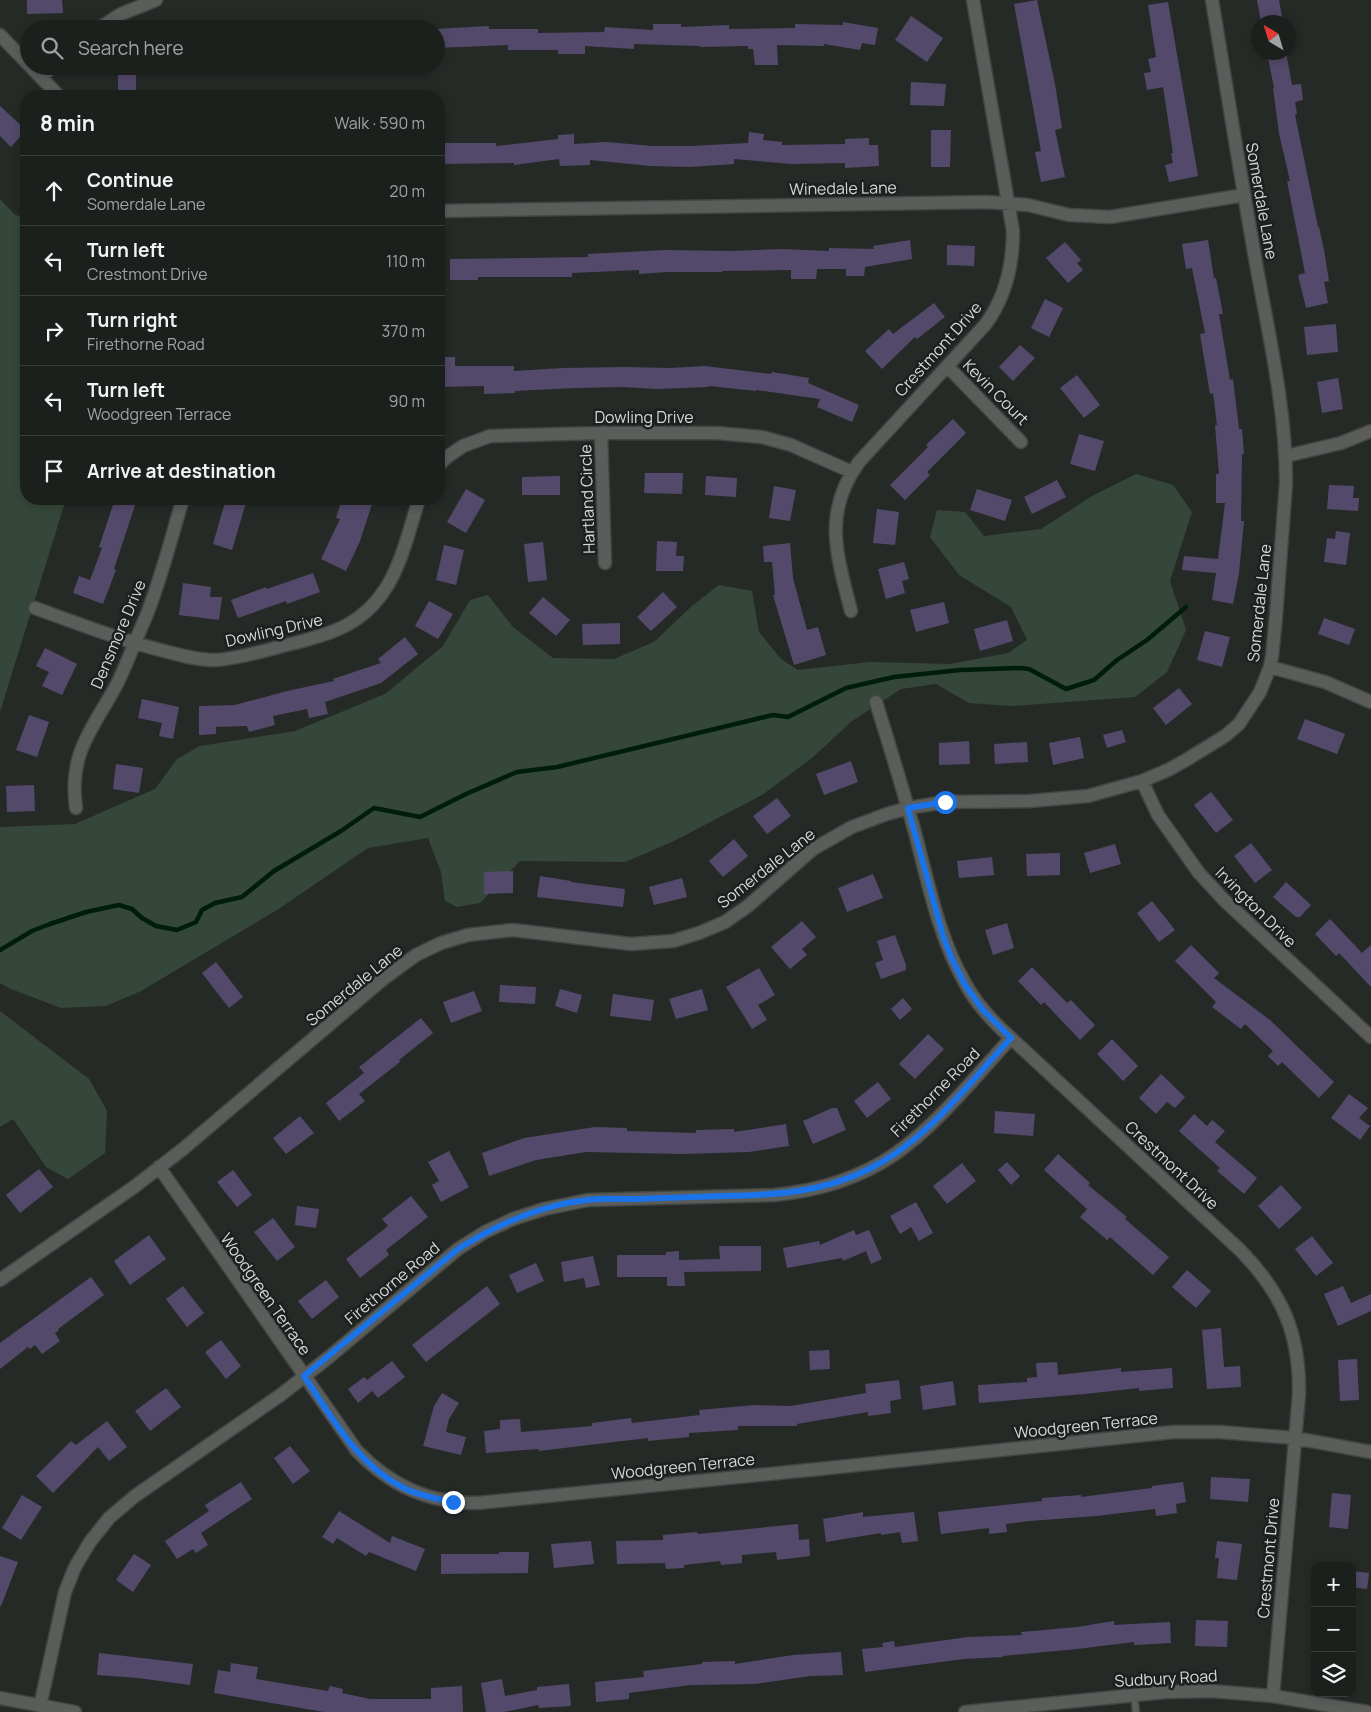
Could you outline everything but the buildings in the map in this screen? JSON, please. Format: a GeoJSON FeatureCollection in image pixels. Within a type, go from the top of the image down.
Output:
{"type":"FeatureCollection","features":[{"type":"Feature","properties":{"kind":"street"},"geometry":{"type":"LineString","coordinates":[[112,20],[121,14],[156,0]]}},
{"type":"Feature","properties":{"kind":"street","name":"Crestmont Drive"},"geometry":{"type":"LineString","coordinates":[[851,611],[838,560],[834,530],[839,500],[852,472],[989,320],[998,306],[1007,284],[1013,252],[1013,231],[973,0]]}},
{"type":"Feature","properties":{"kind":"street","name":"Somerdale Lane"},"geometry":{"type":"LineString","coordinates":[[0,1280],[134,1187],[382,980],[416,955],[441,943],[468,935],[513,930],[631,944],[659,943],[700,933],[737,914],[800,859],[835,836],[860,824],[908,808],[945,802],[1030,801],[1070,798],[1109,791],[1142,781],[1168,770],[1225,736],[1239,724],[1260,692],[1272,657],[1286,484],[1286,456],[1283,421],[1212,0]]}},
{"type":"Feature","properties":{"kind":"street"},"geometry":{"type":"LineString","coordinates":[[0,35],[20,56]]}},
{"type":"Feature","properties":{"kind":"street"},"geometry":{"type":"LineString","coordinates":[[41,77],[53,90]]}},
{"type":"Feature","properties":{"kind":"street","name":"Winedale Lane"},"geometry":{"type":"LineString","coordinates":[[445,210],[1008,203],[1028,205],[1069,214],[1110,217],[1244,195]]}},
{"type":"Feature","properties":{"kind":"street","name":"Kevin Court"},"geometry":{"type":"LineString","coordinates":[[947,366],[1022,442]]}},
{"type":"Feature","properties":{"kind":"street"},"geometry":{"type":"LineString","coordinates":[[1286,456],[1341,442],[1371,431]]}},
{"type":"Feature","properties":{"kind":"street","name":"Dowling Drive"},"geometry":{"type":"LineString","coordinates":[[445,458],[463,446],[490,436],[716,432],[747,434],[791,445],[852,472]]}},
{"type":"Feature","properties":{"kind":"street","name":"Hartland Circle"},"geometry":{"type":"LineString","coordinates":[[602,433],[605,564]]}},
{"type":"Feature","properties":{"kind":"street","name":"Densmore Drive"},"geometry":{"type":"LineString","coordinates":[[76,808],[74,793],[75,772],[80,752],[121,675],[146,616],[181,505]]}},
{"type":"Feature","properties":{"kind":"street","name":"Dowling Drive"},"geometry":{"type":"LineString","coordinates":[[35,608],[134,644],[194,658],[216,660],[238,657],[327,635],[362,615],[373,605],[386,587],[396,567],[418,505]]}},
{"type":"Feature","properties":{"kind":"street"},"geometry":{"type":"LineString","coordinates":[[1270,667],[1325,682],[1371,702]]}},
{"type":"Feature","properties":{"kind":"street","name":"Crestmont Drive"},"geometry":{"type":"LineString","coordinates":[[876,702],[908,808],[943,936],[965,985],[983,1010],[1011,1038],[1240,1250],[1259,1270],[1281,1304],[1296,1351],[1299,1394],[1273,1696]]}},
{"type":"Feature","properties":{"kind":"street","name":"Irvington Drive"},"geometry":{"type":"LineString","coordinates":[[1142,781],[1158,815],[1199,873],[1224,900],[1371,1037]]}},
{"type":"Feature","properties":{"kind":"street","name":"Firethorne Road"},"geometry":{"type":"LineString","coordinates":[[40,1706],[66,1592],[75,1568],[90,1542],[110,1518],[128,1502],[304,1376],[458,1249],[485,1232],[513,1219],[544,1209],[588,1200],[790,1194],[838,1183],[867,1170],[895,1154],[921,1134],[1011,1038]]}},
{"type":"Feature","properties":{"kind":"street","name":"Woodgreen Terrace"},"geometry":{"type":"LineString","coordinates":[[160,1167],[357,1451],[369,1464],[387,1478],[429,1497],[465,1503],[800,1471],[1173,1432],[1220,1432],[1295,1438],[1371,1452]]}},
{"type":"Feature","properties":{"kind":"street","name":"Sudbury Road"},"geometry":{"type":"LineString","coordinates":[[965,1712],[1134,1695],[1211,1691],[1243,1692],[1273,1696],[1367,1712]]}},
{"type":"Feature","properties":{"kind":"street"},"geometry":{"type":"LineString","coordinates":[[0,1698],[75,1712]]}},
{"type":"Feature","properties":{"kind":"lane"},"geometry":{"type":"LineString","coordinates":[[1134,1695],[1136,1712]]}},
{"type":"Feature","properties":{"kind":"green space"},"geometry":{"type":"Polygon","coordinates":[[[0,199],[14,214],[20,216],[20,505],[64,505],[0,712],[0,199]]]}},
{"type":"Feature","properties":{"kind":"green space"},"geometry":{"type":"Polygon","coordinates":[[[1136,474],[1173,485],[1192,512],[1170,581],[1186,630],[1167,672],[1135,697],[1011,706],[969,703],[936,684],[901,689],[852,721],[812,758],[762,795],[674,841],[625,862],[520,861],[480,903],[457,907],[445,901],[441,872],[428,838],[368,848],[277,910],[141,991],[106,1006],[61,1008],[0,983],[0,827],[75,824],[155,789],[177,759],[200,746],[295,731],[385,694],[443,646],[470,600],[488,595],[513,627],[553,658],[614,659],[654,642],[693,605],[719,585],[752,591],[759,632],[781,659],[798,670],[870,662],[950,664],[1008,653],[1027,640],[1011,607],[959,575],[930,537],[937,510],[965,512],[984,536],[1041,529],[1092,496],[1136,474]]]}},
{"type":"Feature","properties":{"kind":"green space"},"geometry":{"type":"Polygon","coordinates":[[[0,1011],[89,1079],[107,1111],[105,1153],[68,1179],[46,1167],[13,1119],[0,1127],[0,1011]]]}},
{"type":"Feature","properties":{"kind":"waterway"},"geometry":{"type":"LineString","coordinates":[[0,950],[32,931],[50,924],[86,912],[119,905],[132,909],[142,918],[156,926],[177,930],[196,922],[202,910],[215,903],[242,897],[274,871],[341,831],[374,808],[420,817],[466,794],[517,772],[557,767],[773,715],[788,717],[846,688],[894,677],[960,670],[1021,668],[1029,669],[1066,689],[1094,680],[1117,660],[1147,640],[1186,607]]}},
{"type":"Feature","properties":{"kind":"route"},"geometry":{"type":"LineString","coordinates":[[453,1502],[429,1497],[408,1489],[387,1478],[369,1464],[345,1436],[304,1376],[458,1249],[485,1232],[513,1219],[544,1209],[588,1200],[790,1194],[838,1183],[867,1170],[895,1154],[921,1134],[1011,1038],[983,1010],[965,985],[943,936],[908,808],[945,802]]}}]}
